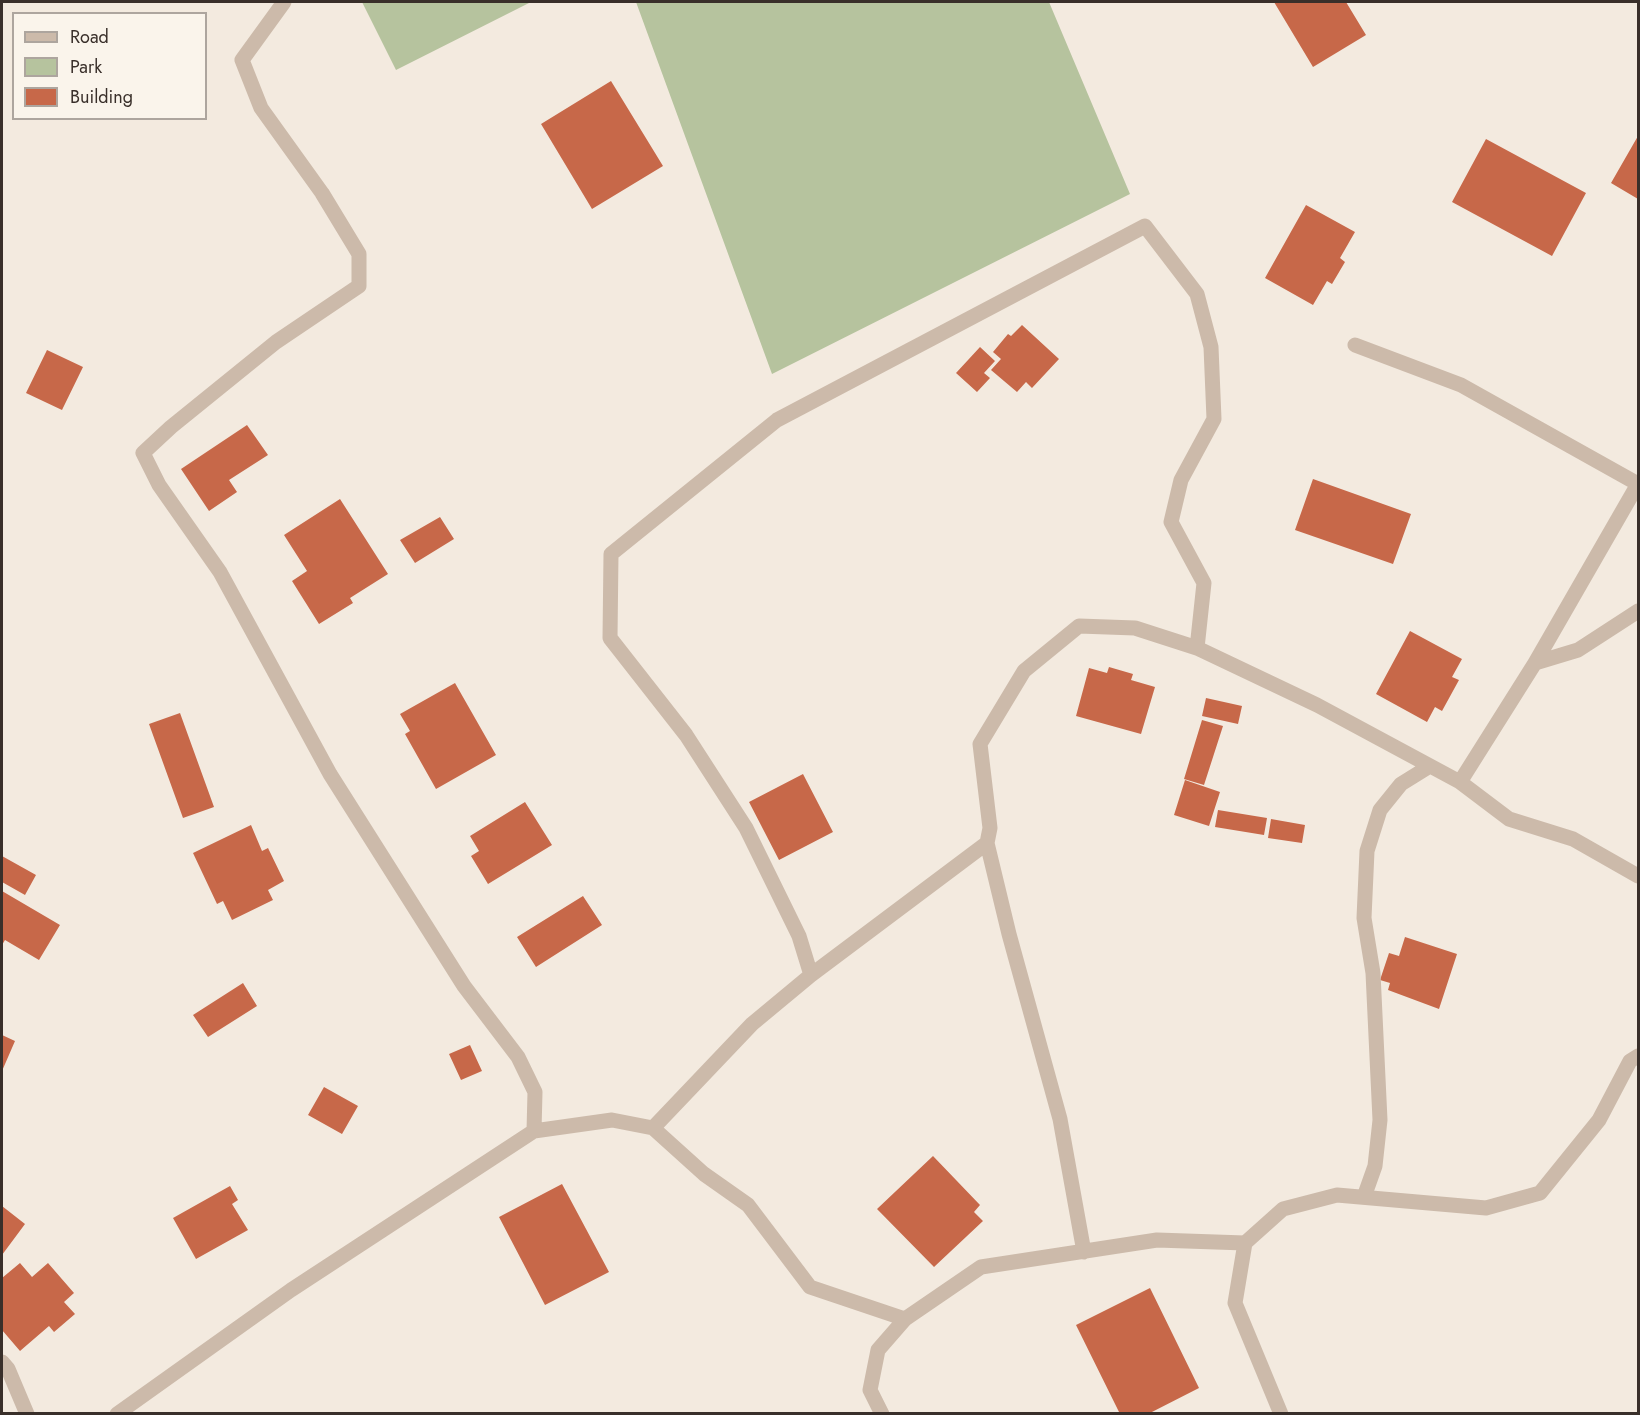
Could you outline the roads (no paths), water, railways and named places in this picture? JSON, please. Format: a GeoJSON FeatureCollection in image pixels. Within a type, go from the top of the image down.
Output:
{"type":"FeatureCollection","features":[{"type":"Feature","properties":{"kind":"street"},"geometry":{"type":"LineString","coordinates":[[285,2],[242,60],[261,108],[322,193],[359,254],[359,286],[276,342],[171,427],[144,453],[159,484],[220,572],[336,784],[464,986],[518,1057],[535,1092],[534,1131]]}},
{"type":"Feature","properties":{"kind":"street"},"geometry":{"type":"LineString","coordinates":[[811,975],[799,936],[746,828],[686,735],[610,638],[611,554],[777,420],[1145,226],[1197,294],[1211,347],[1214,420],[1181,480],[1171,522],[1204,582],[1197,648]]}},
{"type":"Feature","properties":{"kind":"street"},"geometry":{"type":"LineString","coordinates":[[1355,345],[1461,385],[1638,484],[1535,663],[1460,782]]}},
{"type":"Feature","properties":{"kind":"street"},"geometry":{"type":"LineString","coordinates":[[1535,663],[1578,650],[1638,610]]}},
{"type":"Feature","properties":{"kind":"street"},"geometry":{"type":"LineString","coordinates":[[1084,1252],[1060,1119],[1009,934],[987,843],[990,828],[980,744],[1024,671],[1079,626],[1136,628],[1197,648],[1317,705],[1460,782],[1509,819],[1573,839],[1638,876]]}},
{"type":"Feature","properties":{"kind":"street"},"geometry":{"type":"LineString","coordinates":[[1364,1197],[1375,1166],[1380,1120],[1372,973],[1364,918],[1367,851],[1380,810],[1401,784],[1430,766]]}},
{"type":"Feature","properties":{"kind":"street"},"geometry":{"type":"LineString","coordinates":[[653,1128],[752,1024],[811,975],[987,843]]}},
{"type":"Feature","properties":{"kind":"street"},"geometry":{"type":"LineString","coordinates":[[1281,1413],[1235,1303],[1245,1243],[1283,1209],[1337,1195],[1486,1208],[1540,1193],[1599,1120],[1630,1062],[1638,1056]]}},
{"type":"Feature","properties":{"kind":"street"},"geometry":{"type":"LineString","coordinates":[[117,1413],[291,1290],[534,1131],[612,1120],[653,1128],[704,1173],[748,1205],[810,1287],[905,1319]]}},
{"type":"Feature","properties":{"kind":"street"},"geometry":{"type":"LineString","coordinates":[[882,1413],[870,1390],[878,1350],[905,1319],[981,1267],[1157,1240],[1245,1243]]}},
{"type":"Feature","properties":{"kind":"street"},"geometry":{"type":"LineString","coordinates":[[2,1362],[8,1369],[27,1413]]}}]}
